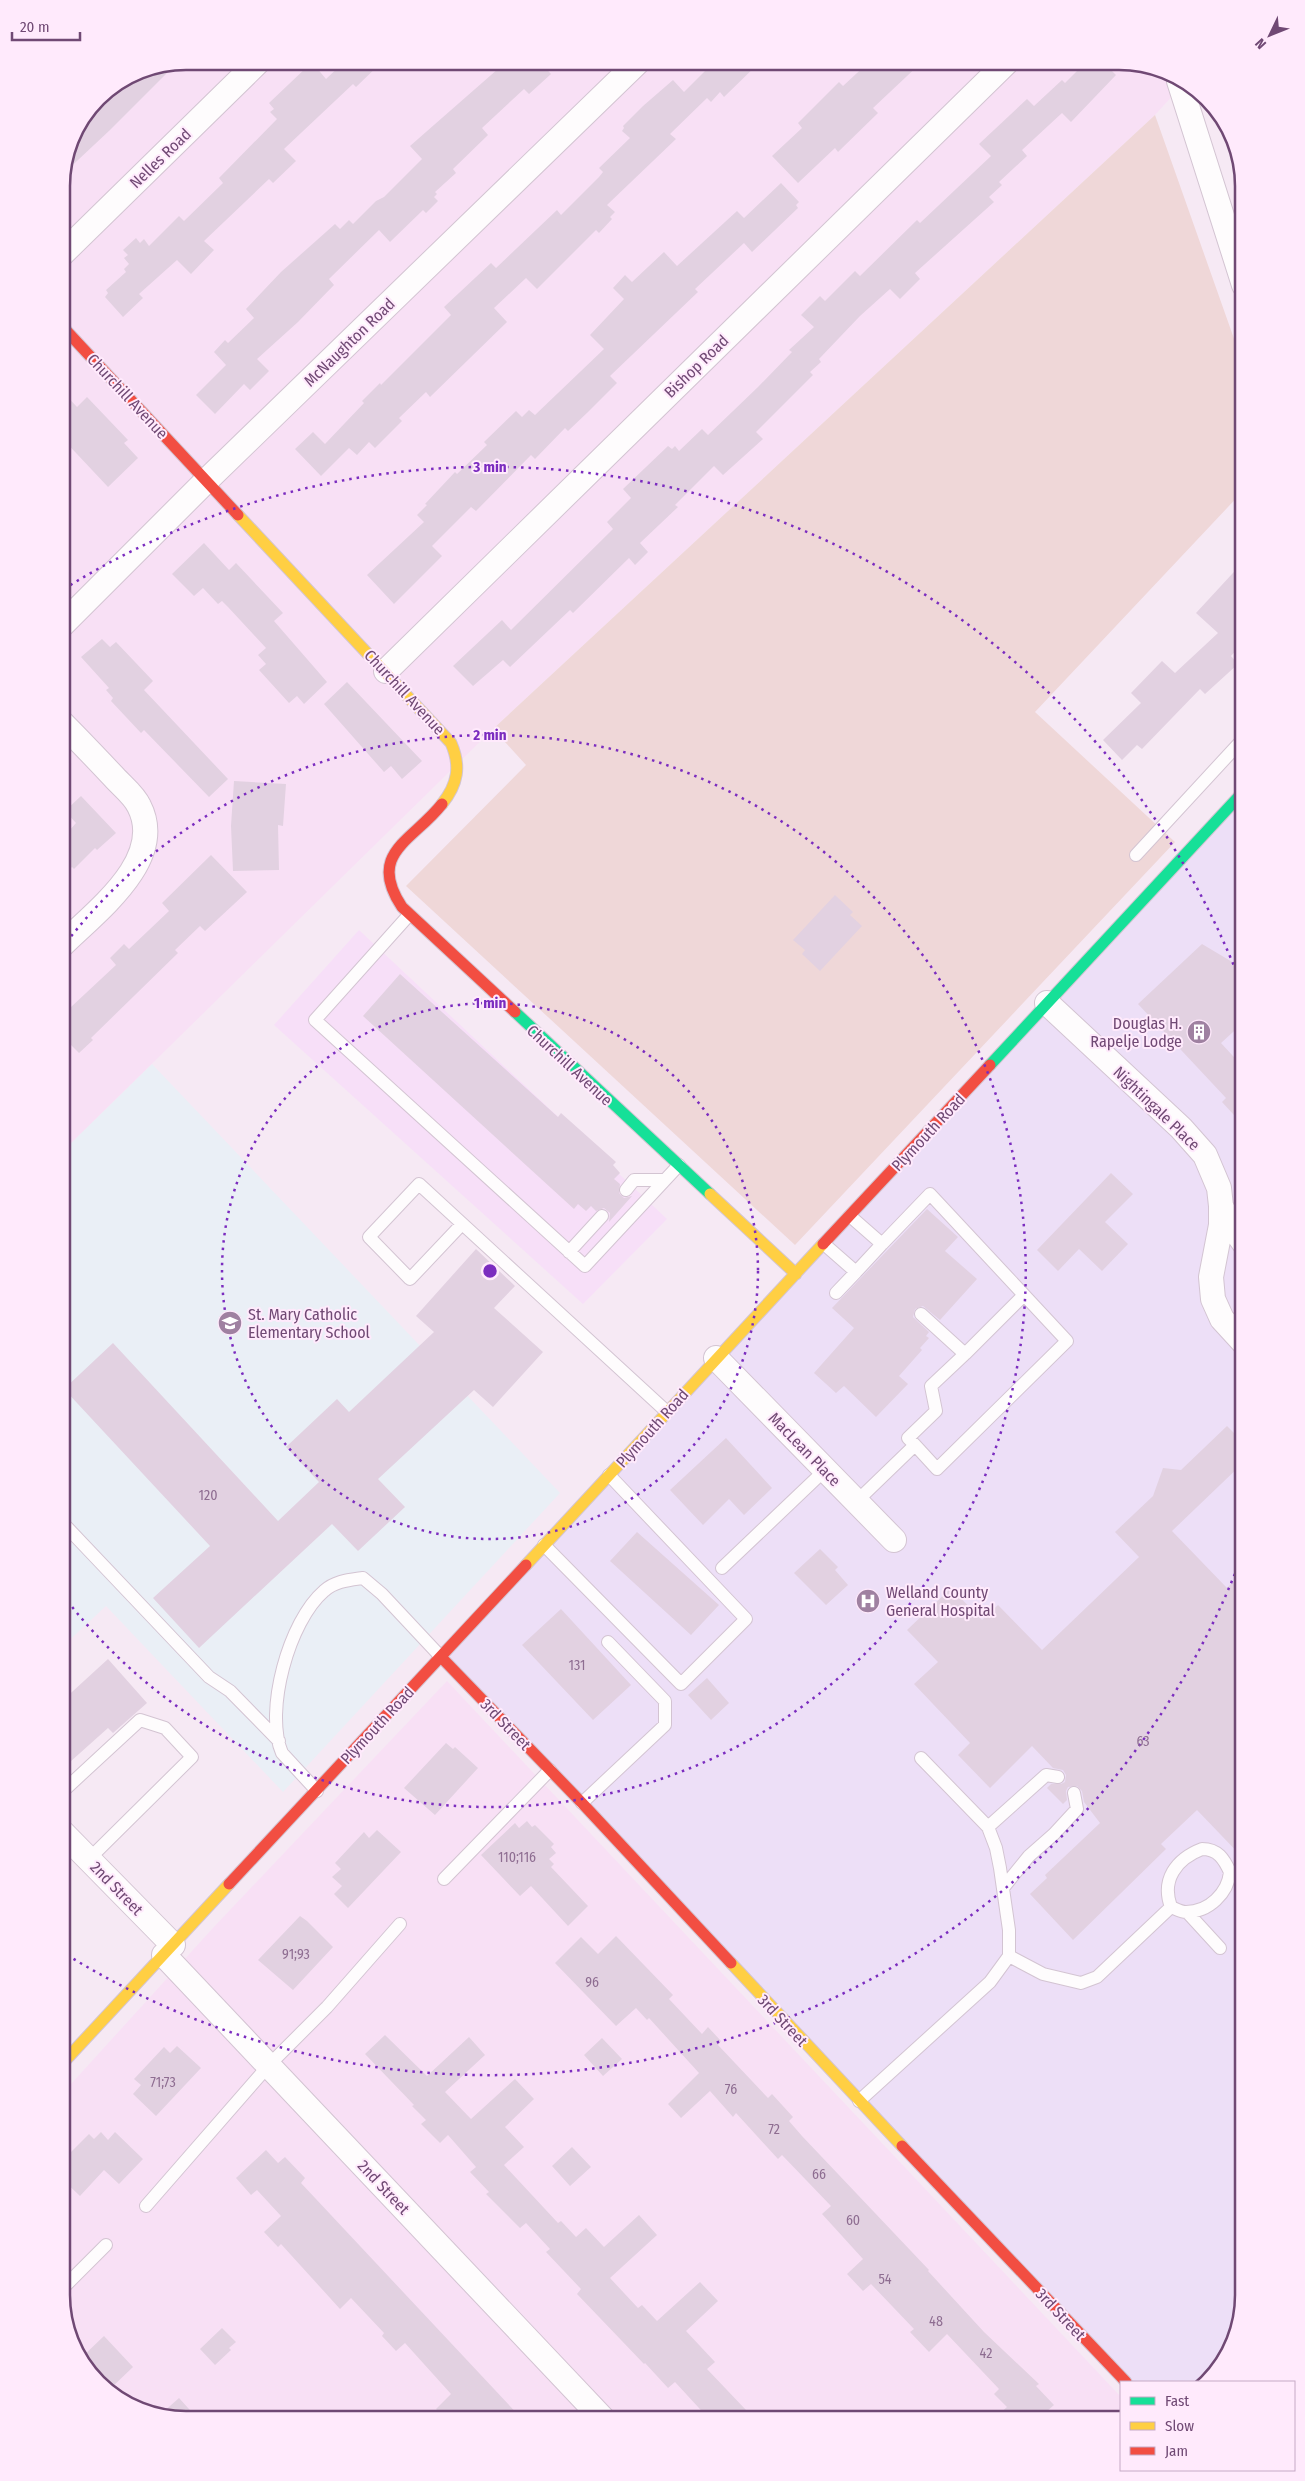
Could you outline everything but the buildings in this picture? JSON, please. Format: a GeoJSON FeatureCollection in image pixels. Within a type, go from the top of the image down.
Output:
{"type":"FeatureCollection","features":[{"type":"Feature","properties":{"kind":"street","name":"Nelles Road"},"geometry":{"type":"LineString","coordinates":[[70,247],[250,70]]}},
{"type":"Feature","properties":{"kind":"street","name":"McNaughton Road"},"geometry":{"type":"LineString","coordinates":[[70,618],[207,480],[630,70]]}},
{"type":"Feature","properties":{"kind":"street","name":"Bishop Road"},"geometry":{"type":"LineString","coordinates":[[386,671],[998,70]]}},
{"type":"Feature","properties":{"kind":"street"},"geometry":{"type":"LineString","coordinates":[[1182,89],[1235,257]]}},
{"type":"Feature","properties":{"kind":"street","name":"Churchill Avenue"},"geometry":{"type":"LineString","coordinates":[[70,334],[443,732],[457,753],[460,762],[458,778],[450,793],[400,845],[389,863],[388,880],[391,890],[409,915],[796,1274]]}},
{"type":"Feature","properties":{"kind":"street"},"geometry":{"type":"LineString","coordinates":[[70,731],[139,806],[146,826],[145,845],[138,864],[128,878],[70,937]]}},
{"type":"Feature","properties":{"kind":"street","name":"Plymouth Road"},"geometry":{"type":"LineString","coordinates":[[70,2055],[1235,801]]}},
{"type":"Feature","properties":{"kind":"street","name":"Nightingale Place"},"geometry":{"type":"LineString","coordinates":[[1047,1004],[1194,1142],[1213,1171],[1221,1206],[1221,1225],[1212,1266],[1211,1288],[1213,1299],[1222,1319],[1235,1333]]}},
{"type":"Feature","properties":{"kind":"street","name":"Nightingale Place"},"geometry":{"type":"LineString","coordinates":[[1221,1206],[1235,1230]]}},
{"type":"Feature","properties":{"kind":"street","name":"MacLean Place"},"geometry":{"type":"LineString","coordinates":[[716,1358],[894,1540]]}},
{"type":"Feature","properties":{"kind":"street","name":"3rd Street"},"geometry":{"type":"LineString","coordinates":[[441,1657],[582,1803],[859,2101],[1125,2381]]}},
{"type":"Feature","properties":{"kind":"street","name":"2nd Street"},"geometry":{"type":"LineString","coordinates":[[70,1840],[89,1859],[269,2065],[596,2411]]}},
{"type":"Feature","properties":{"kind":"lane"},"geometry":{"type":"LineString","coordinates":[[1136,855],[1235,748]]}},
{"type":"Feature","properties":{"kind":"lane"},"geometry":{"type":"LineString","coordinates":[[409,915],[315,1020],[585,1266],[679,1165]]}},
{"type":"Feature","properties":{"kind":"lane"},"geometry":{"type":"LineString","coordinates":[[626,1190],[634,1180],[665,1180]]}},
{"type":"Feature","properties":{"kind":"lane"},"geometry":{"type":"LineString","coordinates":[[462,1224],[410,1279],[369,1237],[419,1184],[667,1412]]}},
{"type":"Feature","properties":{"kind":"lane"},"geometry":{"type":"LineString","coordinates":[[836,1294],[930,1194],[1067,1341],[937,1469],[908,1438],[936,1411],[932,1386],[1024,1295]]}},
{"type":"Feature","properties":{"kind":"lane"},"geometry":{"type":"LineString","coordinates":[[569,1252],[602,1216]]}},
{"type":"Feature","properties":{"kind":"lane"},"geometry":{"type":"LineString","coordinates":[[850,1216],[882,1244]]}},
{"type":"Feature","properties":{"kind":"lane"},"geometry":{"type":"LineString","coordinates":[[824,1244],[856,1272]]}},
{"type":"Feature","properties":{"kind":"lane"},"geometry":{"type":"LineString","coordinates":[[921,1314],[965,1354]]}},
{"type":"Feature","properties":{"kind":"lane"},"geometry":{"type":"LineString","coordinates":[[856,1502],[915,1444]]}},
{"type":"Feature","properties":{"kind":"lane"},"geometry":{"type":"LineString","coordinates":[[722,1568],[825,1470]]}},
{"type":"Feature","properties":{"kind":"lane"},"geometry":{"type":"LineString","coordinates":[[544,1545],[682,1684],[746,1619],[610,1475]]}},
{"type":"Feature","properties":{"kind":"lane"},"geometry":{"type":"LineString","coordinates":[[70,1531],[209,1678],[230,1691],[278,1741]]}},
{"type":"Feature","properties":{"kind":"lane"},"geometry":{"type":"LineString","coordinates":[[317,1791],[282,1753],[278,1741],[278,1703],[283,1663],[307,1611],[324,1590],[344,1580],[363,1578],[382,1594],[441,1657]]}},
{"type":"Feature","properties":{"kind":"lane"},"geometry":{"type":"LineString","coordinates":[[582,1803],[665,1725],[665,1701],[608,1642]]}},
{"type":"Feature","properties":{"kind":"lane"},"geometry":{"type":"LineString","coordinates":[[70,1785],[140,1720],[165,1728],[192,1757],[89,1859]]}},
{"type":"Feature","properties":{"kind":"lane"},"geometry":{"type":"LineString","coordinates":[[859,2101],[990,1982],[1009,1956],[1009,1930],[1003,1888],[996,1848],[988,1827],[921,1758]]}},
{"type":"Feature","properties":{"kind":"lane"},"geometry":{"type":"LineString","coordinates":[[444,1879],[550,1770]]}},
{"type":"Feature","properties":{"kind":"lane"},"geometry":{"type":"LineString","coordinates":[[988,1827],[1046,1775],[1058,1777]]}},
{"type":"Feature","properties":{"kind":"lane"},"geometry":{"type":"LineString","coordinates":[[1003,1888],[1029,1856],[1054,1834],[1077,1809],[1074,1794]]}},
{"type":"Feature","properties":{"kind":"lane"},"geometry":{"type":"LineString","coordinates":[[1171,1907],[1167,1896],[1168,1878],[1183,1860],[1193,1853],[1202,1849],[1210,1849],[1223,1857],[1230,1872],[1226,1889],[1218,1898],[1206,1906],[1187,1912]]}},
{"type":"Feature","properties":{"kind":"lane"},"geometry":{"type":"LineString","coordinates":[[1009,1956],[1043,1974],[1081,1983],[1097,1977],[1171,1907]]}},
{"type":"Feature","properties":{"kind":"lane"},"geometry":{"type":"LineString","coordinates":[[1171,1907],[1187,1912],[1220,1948]]}},
{"type":"Feature","properties":{"kind":"lane"},"geometry":{"type":"LineString","coordinates":[[146,2206],[269,2065],[327,2007],[400,1924]]}},
{"type":"Feature","properties":{"kind":"lane"},"geometry":{"type":"LineString","coordinates":[[70,2281],[106,2245]]}},
{"type":"Feature","properties":{"kind":"shaded area"},"geometry":{"type":"Polygon","coordinates":[[[179,70],[1126,70],[1149,74],[1180,88],[1155,115],[493,729],[70,1144],[70,179],[74,156],[82,135],[104,104],[128,86],[142,79],[164,72],[179,70]]]}},
{"type":"Feature","properties":{"kind":"shaded area"},"geometry":{"type":"Polygon","coordinates":[[[1155,115],[1235,342],[1235,500],[1035,712],[1175,842],[795,1245],[406,886],[526,765],[493,729],[1155,115]]]}},
{"type":"Feature","properties":{"kind":"shaded area","name":"Welland County General Hospital"},"geometry":{"type":"Polygon","coordinates":[[[1235,801],[1235,2302],[1229,2332],[1223,2346],[1206,2371],[1196,2381],[1125,2381],[441,1657],[1235,801]]]}},
{"type":"Feature","properties":{"kind":"shaded area"},"geometry":{"type":"Polygon","coordinates":[[[359,930],[667,1219],[583,1304],[274,1025],[359,930]]]}},
{"type":"Feature","properties":{"kind":"shaded area","name":"St. Mary Catholic Elementary School"},"geometry":{"type":"Polygon","coordinates":[[[152,1064],[560,1493],[283,1792],[106,1606],[70,1640],[70,1144],[152,1064]]]}},
{"type":"Feature","properties":{"kind":"shaded area"},"geometry":{"type":"Polygon","coordinates":[[[447,1681],[1120,2396],[1120,2411],[179,2411],[156,2407],[128,2395],[104,2377],[94,2365],[79,2339],[72,2317],[70,2302],[70,2085],[212,1929],[447,1681]]]}},
{"type":"Feature","properties":{"kind":"traffic: fast"},"geometry":{"type":"LineString","coordinates":[[990,1065],[1235,801]]}},
{"type":"Feature","properties":{"kind":"traffic: fast"},"geometry":{"type":"LineString","coordinates":[[515,1012],[710,1194]]}},
{"type":"Feature","properties":{"kind":"traffic: slow"},"geometry":{"type":"LineString","coordinates":[[238,515],[451,743],[457,767],[455,782],[442,804]]}},
{"type":"Feature","properties":{"kind":"traffic: slow"},"geometry":{"type":"LineString","coordinates":[[710,1194],[796,1274]]}},
{"type":"Feature","properties":{"kind":"traffic: slow"},"geometry":{"type":"LineString","coordinates":[[526,1565],[823,1244]]}},
{"type":"Feature","properties":{"kind":"traffic: slow"},"geometry":{"type":"LineString","coordinates":[[70,2055],[229,1884]]}},
{"type":"Feature","properties":{"kind":"traffic: slow"},"geometry":{"type":"LineString","coordinates":[[731,1963],[902,2146]]}},
{"type":"Feature","properties":{"kind":"traffic: jam"},"geometry":{"type":"LineString","coordinates":[[70,335],[238,515]]}},
{"type":"Feature","properties":{"kind":"traffic: jam"},"geometry":{"type":"LineString","coordinates":[[442,804],[407,839],[391,860],[389,873],[392,889],[402,907],[515,1012]]}},
{"type":"Feature","properties":{"kind":"traffic: jam"},"geometry":{"type":"LineString","coordinates":[[823,1244],[990,1065]]}},
{"type":"Feature","properties":{"kind":"traffic: jam"},"geometry":{"type":"LineString","coordinates":[[229,1884],[526,1565]]}},
{"type":"Feature","properties":{"kind":"traffic: jam"},"geometry":{"type":"LineString","coordinates":[[441,1657],[582,1803],[731,1963]]}},
{"type":"Feature","properties":{"kind":"traffic: jam"},"geometry":{"type":"LineString","coordinates":[[902,2146],[1125,2381]]}},
{"type":"Feature","properties":{"kind":"place","name":"Douglas H. Rapelje Lodge"},"geometry":{"type":"Point","coordinates":[1199,1032]}},
{"type":"Feature","properties":{"kind":"place","name":"St. Mary Catholic Elementary School"},"geometry":{"type":"Point","coordinates":[230,1323]}},
{"type":"Feature","properties":{"kind":"place","name":"Welland County General Hospital"},"geometry":{"type":"Point","coordinates":[868,1601]}}]}
